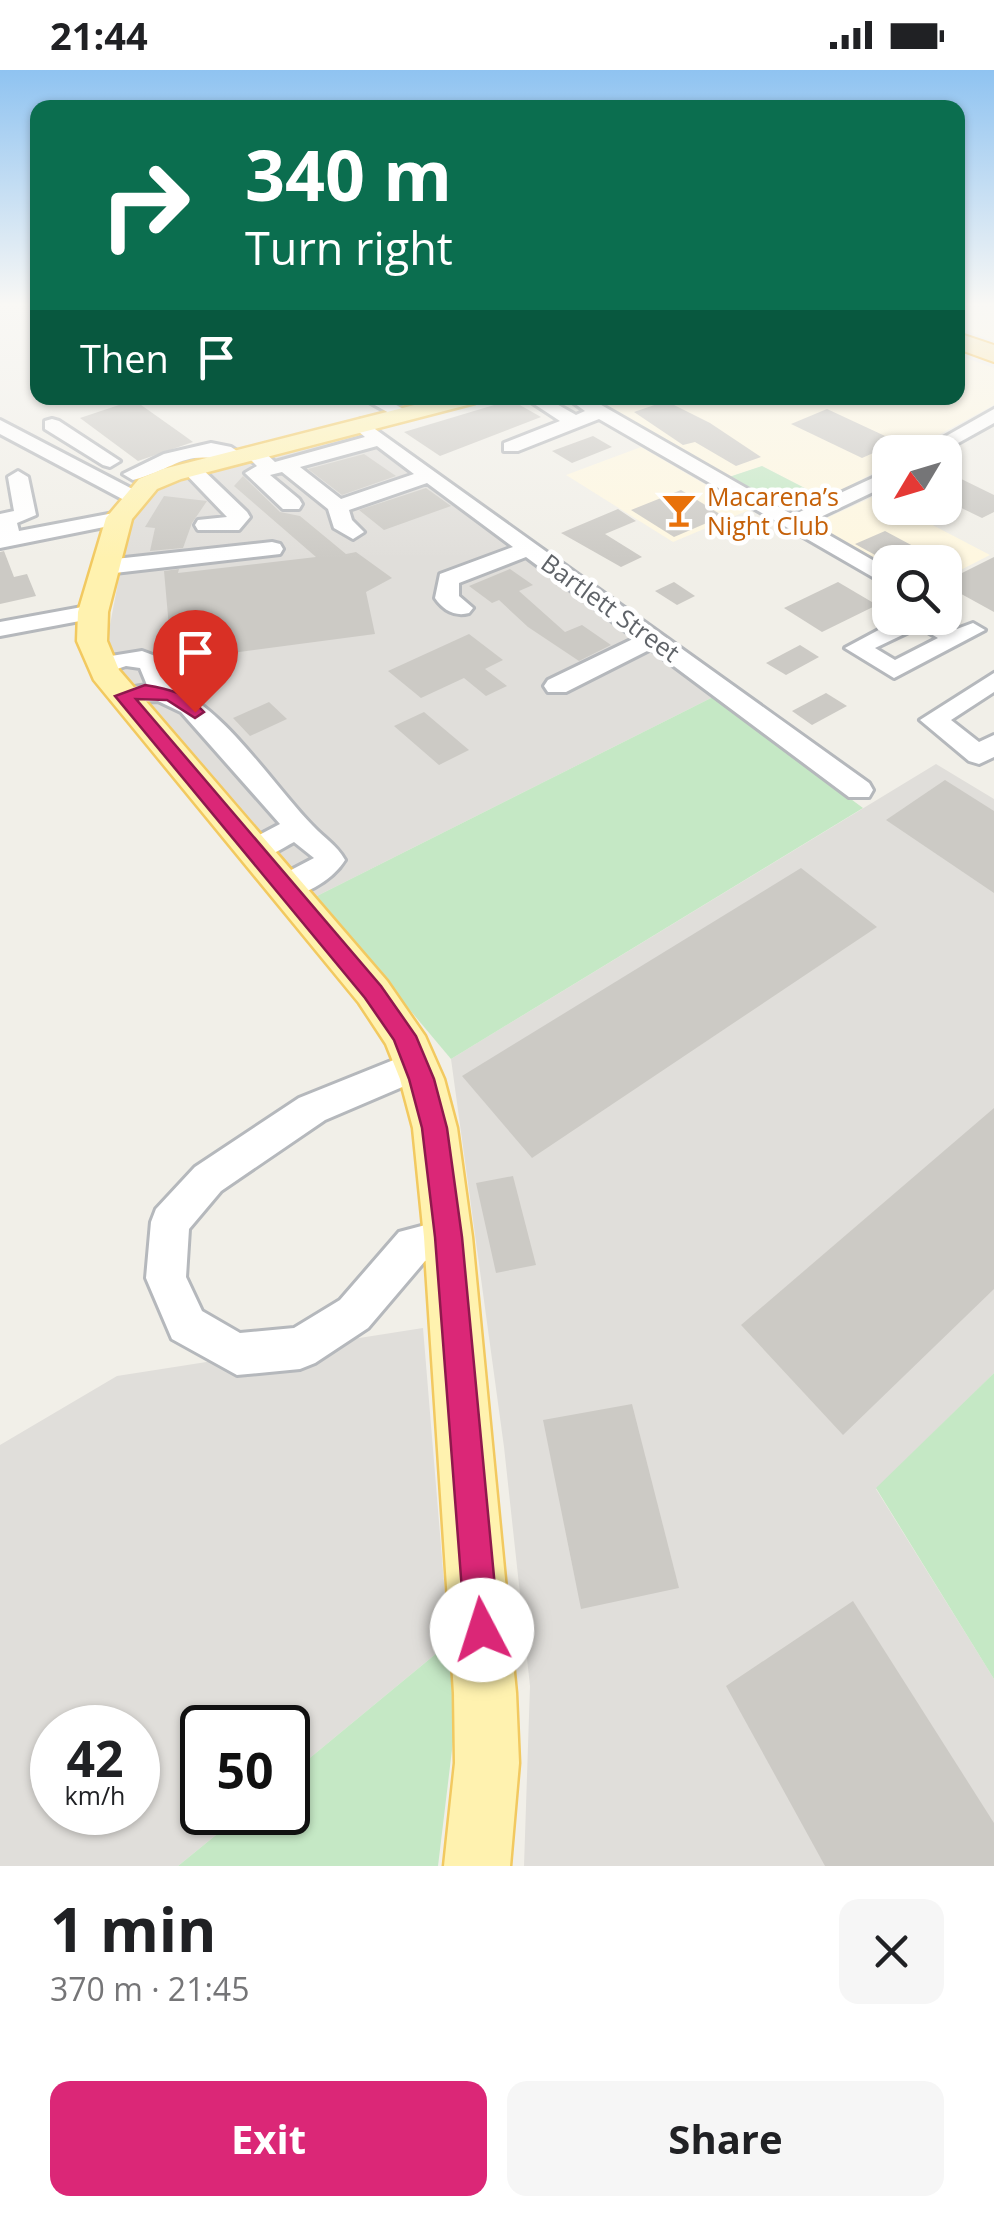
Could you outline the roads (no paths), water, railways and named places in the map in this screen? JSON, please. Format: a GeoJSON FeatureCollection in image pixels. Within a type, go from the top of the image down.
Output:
{"type":"FeatureCollection","features":[{"type":"Feature","properties":{"kind":"main road"},"geometry":{"type":"LineString","coordinates":[[445,405],[261,461],[191,469],[133,493],[93,612],[92,641],[254,850],[373,992],[404,1036],[416,1066],[434,1128],[448,1237],[485,1693],[487,1763],[477,1866]]}},
{"type":"Feature","properties":{"kind":"street"},"geometry":{"type":"LineString","coordinates":[[546,405],[576,423]]}},
{"type":"Feature","properties":{"kind":"street"},"geometry":{"type":"LineString","coordinates":[[588,405],[872,570]]}},
{"type":"Feature","properties":{"kind":"street"},"geometry":{"type":"LineString","coordinates":[[512,447],[600,412]]}},
{"type":"Feature","properties":{"kind":"street"},"geometry":{"type":"LineString","coordinates":[[958,435],[994,415]]}},
{"type":"Feature","properties":{"kind":"street"},"geometry":{"type":"LineString","coordinates":[[52,425],[133,493]]}},
{"type":"Feature","properties":{"kind":"street"},"geometry":{"type":"LineString","coordinates":[[0,426],[133,493]]}},
{"type":"Feature","properties":{"kind":"street","name":"Bartlett Street"},"geometry":{"type":"LineString","coordinates":[[382,426],[424,471],[860,790]]}},
{"type":"Feature","properties":{"kind":"street"},"geometry":{"type":"LineString","coordinates":[[4,530],[133,493],[210,446],[261,461],[338,507],[342,523],[353,532]]}},
{"type":"Feature","properties":{"kind":"street"},"geometry":{"type":"LineString","coordinates":[[261,461],[254,473],[292,504]]}},
{"type":"Feature","properties":{"kind":"street"},"geometry":{"type":"LineString","coordinates":[[191,469],[239,517],[231,526],[206,525]]}},
{"type":"Feature","properties":{"kind":"street"},"geometry":{"type":"LineString","coordinates":[[338,507],[424,471]]}},
{"type":"Feature","properties":{"kind":"street"},"geometry":{"type":"LineString","coordinates":[[4,530],[25,514],[18,477]]}},
{"type":"Feature","properties":{"kind":"street"},"geometry":{"type":"LineString","coordinates":[[792,523],[872,485]]}},
{"type":"Feature","properties":{"kind":"street"},"geometry":{"type":"LineString","coordinates":[[460,608],[447,598],[448,579],[530,548]]}},
{"type":"Feature","properties":{"kind":"street"},"geometry":{"type":"LineString","coordinates":[[106,566],[272,549]]}},
{"type":"Feature","properties":{"kind":"street"},"geometry":{"type":"LineString","coordinates":[[0,628],[93,612]]}},
{"type":"Feature","properties":{"kind":"street"},"geometry":{"type":"LineString","coordinates":[[557,686],[654,638]]}},
{"type":"Feature","properties":{"kind":"street"},"geometry":{"type":"LineString","coordinates":[[989,755],[932,720],[994,681]]}},
{"type":"Feature","properties":{"kind":"street"},"geometry":{"type":"LineString","coordinates":[[129,685],[190,706],[295,822],[294,826],[330,860],[322,869],[285,887]]}},
{"type":"Feature","properties":{"kind":"street"},"geometry":{"type":"LineString","coordinates":[[254,850],[294,826]]}},
{"type":"Feature","properties":{"kind":"street"},"geometry":{"type":"LineString","coordinates":[[416,1066],[312,1109],[208,1179],[170,1222],[166,1278],[187,1325],[237,1354],[300,1348],[354,1314],[413,1245],[448,1237]]}},
{"type":"Feature","properties":{"kind":"place","name":"Macarena’s Night Club"},"geometry":{"type":"Point","coordinates":[679,510]}}]}
